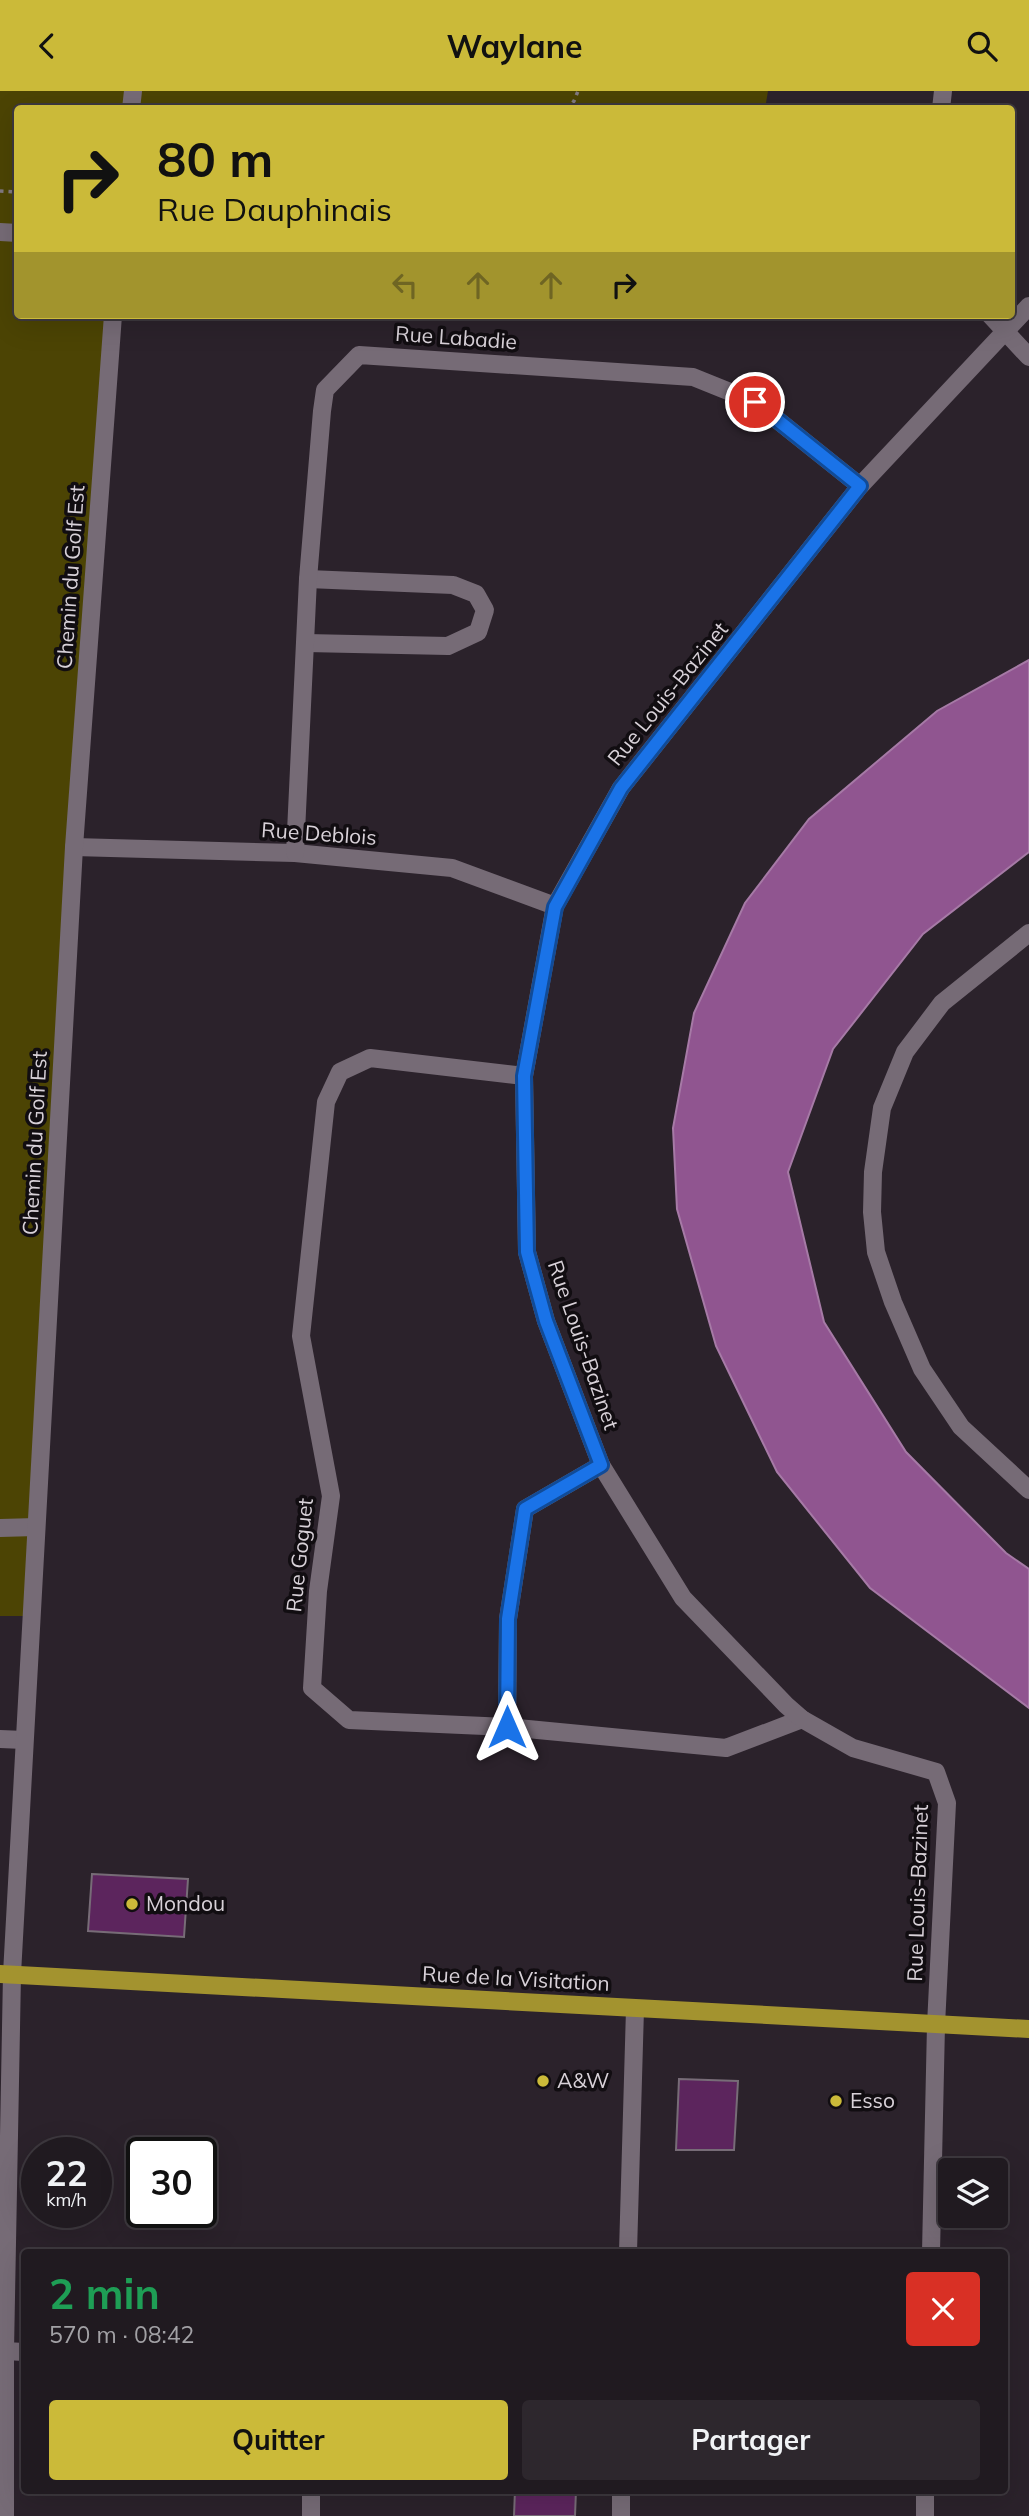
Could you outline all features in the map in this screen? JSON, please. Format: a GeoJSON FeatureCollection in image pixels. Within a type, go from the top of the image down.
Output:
{"type":"FeatureCollection","features":[{"type":"Feature","properties":{"kind":"main road","name":"Rue de la Visitation"},"geometry":{"type":"LineString","coordinates":[[6,1974],[1029,2029]]}},
{"type":"Feature","properties":{"kind":"street","name":"Rue Louis-Bazinet"},"geometry":{"type":"LineString","coordinates":[[936,2025],[947,1803],[936,1772],[853,1748],[802,1719],[683,1598],[601,1465],[546,1321],[527,1252],[524,1076],[555,907],[621,788],[860,486],[1029,306]]}},
{"type":"Feature","properties":{"kind":"street","name":"Chemin du Golf Est"},"geometry":{"type":"LineString","coordinates":[[5,2516],[6,1974],[24,1740],[74,847],[113,319]]}},
{"type":"Feature","properties":{"kind":"street"},"geometry":{"type":"LineString","coordinates":[[993,319],[1029,357]]}},
{"type":"Feature","properties":{"kind":"street","name":"Rue Labadie"},"geometry":{"type":"LineString","coordinates":[[295,853],[308,579],[325,390],[359,355],[692,377],[755,402],[860,486]]}},
{"type":"Feature","properties":{"kind":"street"},"geometry":{"type":"LineString","coordinates":[[306,642],[447,646],[478,632],[485,610],[476,594],[453,585],[308,579]]}},
{"type":"Feature","properties":{"kind":"street","name":"Rue Deblois"},"geometry":{"type":"LineString","coordinates":[[74,847],[295,853],[452,868],[555,907]]}},
{"type":"Feature","properties":{"kind":"street"},"geometry":{"type":"LineString","coordinates":[[1029,933],[942,1003],[905,1052],[882,1108],[873,1172],[872,1212],[876,1252],[888,1290],[922,1369],[961,1427],[1029,1490]]}},
{"type":"Feature","properties":{"kind":"street","name":"Rue Goguet"},"geometry":{"type":"LineString","coordinates":[[524,1076],[370,1058],[341,1072],[326,1102],[301,1336],[331,1496],[318,1591],[312,1688],[349,1720],[507,1727],[726,1748],[802,1719]]}},
{"type":"Feature","properties":{"kind":"street"},"geometry":{"type":"LineString","coordinates":[[507,1727],[508,1619],[525,1509],[601,1465]]}},
{"type":"Feature","properties":{"kind":"street"},"geometry":{"type":"LineString","coordinates":[[0,1528],[36,1527]]}},
{"type":"Feature","properties":{"kind":"street"},"geometry":{"type":"LineString","coordinates":[[0,1739],[24,1740]]}},
{"type":"Feature","properties":{"kind":"street"},"geometry":{"type":"LineString","coordinates":[[628,2249],[635,2008]]}},
{"type":"Feature","properties":{"kind":"street"},"geometry":{"type":"LineString","coordinates":[[931,2249],[936,2025]]}},
{"type":"Feature","properties":{"kind":"street"},"geometry":{"type":"LineString","coordinates":[[5,2351],[21,2352]]}},
{"type":"Feature","properties":{"kind":"street"},"geometry":{"type":"LineString","coordinates":[[311,2494],[311,2516]]}},
{"type":"Feature","properties":{"kind":"street"},"geometry":{"type":"LineString","coordinates":[[621,2494],[621,2516]]}},
{"type":"Feature","properties":{"kind":"street"},"geometry":{"type":"LineString","coordinates":[[925,2516],[926,2494]]}},
{"type":"Feature","properties":{"kind":"shaded area"},"geometry":{"type":"Polygon","coordinates":[[[0,91],[768,91],[766,105],[14,105],[14,319],[114,319],[31,1616],[0,1616],[0,91]]]}},
{"type":"Feature","properties":{"kind":"shaded area"},"geometry":{"type":"Polygon","coordinates":[[[1029,660],[1029,852],[923,934],[833,1049],[788,1172],[824,1322],[906,1452],[1006,1553],[1029,1569],[1029,1708],[870,1588],[777,1472],[716,1346],[677,1209],[673,1128],[694,1013],[745,903],[809,819],[937,711],[1029,660]]]}},
{"type":"Feature","properties":{"kind":"building"},"geometry":{"type":"Polygon","coordinates":[[[92,1874],[188,1879],[184,1937],[88,1931],[92,1874]]]}},
{"type":"Feature","properties":{"kind":"building"},"geometry":{"type":"Polygon","coordinates":[[[679,2079],[738,2081],[734,2150],[676,2150],[679,2079]]]}},
{"type":"Feature","properties":{"kind":"building"},"geometry":{"type":"Polygon","coordinates":[[[515,2494],[576,2494],[575,2516],[514,2516],[515,2494]]]}},
{"type":"Feature","properties":{"kind":"place","name":"Mondou"},"geometry":{"type":"Point","coordinates":[132,1904]}},
{"type":"Feature","properties":{"kind":"place","name":"A&W"},"geometry":{"type":"Point","coordinates":[543,2081]}},
{"type":"Feature","properties":{"kind":"place","name":"Esso"},"geometry":{"type":"Point","coordinates":[836,2101]}},
{"type":"Feature","properties":{"kind":"route"},"geometry":{"type":"LineString","coordinates":[[507,1727],[508,1619],[525,1509],[601,1465],[546,1321],[527,1252],[524,1076],[555,907],[621,788],[860,486],[755,402]]}}]}
